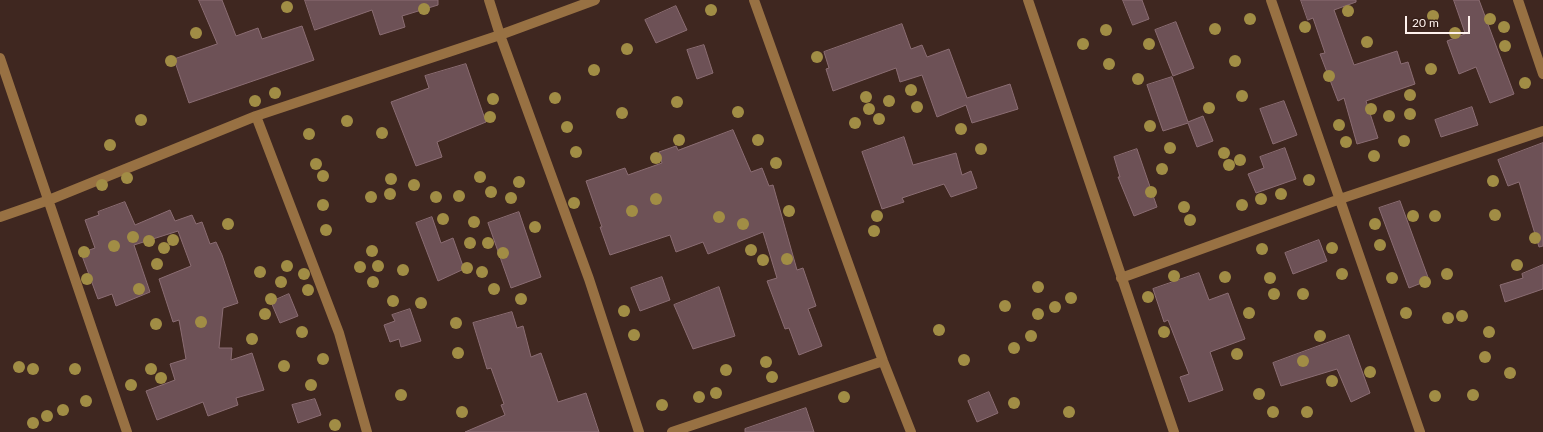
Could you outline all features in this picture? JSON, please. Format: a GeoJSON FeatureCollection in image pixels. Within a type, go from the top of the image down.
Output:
{"type":"FeatureCollection","features":[{"type":"Feature","properties":{"kind":"street"},"geometry":{"type":"LineString","coordinates":[[489,0],[500,35],[589,279],[639,432]]}},
{"type":"Feature","properties":{"kind":"street"},"geometry":{"type":"LineString","coordinates":[[0,217],[49,200],[256,116],[500,35],[595,0]]}},
{"type":"Feature","properties":{"kind":"street"},"geometry":{"type":"LineString","coordinates":[[754,0],[883,361],[911,432]]}},
{"type":"Feature","properties":{"kind":"street"},"geometry":{"type":"LineString","coordinates":[[1028,0],[1174,432]]}},
{"type":"Feature","properties":{"kind":"street"},"geometry":{"type":"LineString","coordinates":[[1270,0],[1420,432]]}},
{"type":"Feature","properties":{"kind":"street"},"geometry":{"type":"LineString","coordinates":[[1518,0],[1543,74]]}},
{"type":"Feature","properties":{"kind":"street"},"geometry":{"type":"LineString","coordinates":[[0,58],[127,432]]}},
{"type":"Feature","properties":{"kind":"street"},"geometry":{"type":"LineString","coordinates":[[256,116],[339,333],[367,432]]}},
{"type":"Feature","properties":{"kind":"street"},"geometry":{"type":"LineString","coordinates":[[1121,278],[1340,199],[1543,131]]}},
{"type":"Feature","properties":{"kind":"street"},"geometry":{"type":"LineString","coordinates":[[672,432],[883,361]]}},
{"type":"Feature","properties":{"kind":"building"},"geometry":{"type":"Polygon","coordinates":[[[199,0],[222,0],[236,36],[258,28],[262,39],[302,26],[314,60],[189,103],[174,59],[217,44],[199,0]]]}},
{"type":"Feature","properties":{"kind":"building"},"geometry":{"type":"Polygon","coordinates":[[[305,0],[438,0],[438,5],[402,16],[405,27],[380,35],[372,10],[315,30],[305,0]]]}},
{"type":"Feature","properties":{"kind":"building"},"geometry":{"type":"Polygon","coordinates":[[[1123,0],[1142,0],[1149,19],[1133,25],[1123,0]]]}},
{"type":"Feature","properties":{"kind":"building"},"geometry":{"type":"Polygon","coordinates":[[[1301,0],[1356,0],[1356,2],[1334,10],[1354,65],[1397,51],[1401,64],[1408,62],[1415,84],[1366,101],[1378,138],[1357,144],[1344,98],[1338,101],[1320,54],[1325,53],[1313,18],[1308,20],[1301,0]]]}},
{"type":"Feature","properties":{"kind":"building"},"geometry":{"type":"Polygon","coordinates":[[[1454,0],[1479,0],[1514,94],[1490,103],[1476,67],[1459,74],[1447,41],[1465,34],[1454,0]]]}},
{"type":"Feature","properties":{"kind":"building"},"geometry":{"type":"Polygon","coordinates":[[[676,6],[687,30],[656,43],[645,20],[676,6]]]}},
{"type":"Feature","properties":{"kind":"building"},"geometry":{"type":"Polygon","coordinates":[[[1176,22],[1194,68],[1173,76],[1155,30],[1176,22]]]}},
{"type":"Feature","properties":{"kind":"building"},"geometry":{"type":"Polygon","coordinates":[[[902,24],[911,49],[922,45],[927,57],[949,49],[967,98],[1010,84],[1018,109],[972,123],[966,105],[937,117],[922,75],[900,82],[896,68],[833,91],[826,69],[829,68],[824,52],[902,24]]]}},
{"type":"Feature","properties":{"kind":"building"},"geometry":{"type":"Polygon","coordinates":[[[704,45],[713,73],[697,79],[687,50],[704,45]]]}},
{"type":"Feature","properties":{"kind":"building"},"geometry":{"type":"Polygon","coordinates":[[[466,64],[486,122],[437,142],[442,157],[416,166],[391,102],[429,88],[425,76],[466,64]]]}},
{"type":"Feature","properties":{"kind":"building"},"geometry":{"type":"Polygon","coordinates":[[[1172,77],[1188,122],[1203,116],[1213,141],[1197,147],[1188,123],[1163,131],[1147,85],[1172,77]]]}},
{"type":"Feature","properties":{"kind":"building"},"geometry":{"type":"Polygon","coordinates":[[[1284,101],[1297,135],[1273,144],[1260,109],[1284,101]]]}},
{"type":"Feature","properties":{"kind":"building"},"geometry":{"type":"Polygon","coordinates":[[[1472,107],[1478,125],[1441,137],[1435,120],[1472,107]]]}},
{"type":"Feature","properties":{"kind":"building"},"geometry":{"type":"Polygon","coordinates":[[[733,130],[751,172],[762,168],[769,186],[773,185],[797,270],[803,268],[816,306],[808,309],[822,346],[799,355],[789,328],[785,329],[767,281],[777,278],[763,232],[708,254],[703,242],[676,252],[670,235],[610,255],[586,181],[625,168],[628,175],[662,163],[659,152],[676,146],[678,150],[733,130]]]}},
{"type":"Feature","properties":{"kind":"building"},"geometry":{"type":"Polygon","coordinates":[[[904,137],[913,165],[956,153],[962,175],[971,171],[977,188],[951,197],[944,184],[902,198],[904,202],[882,209],[862,152],[904,137]]]}},
{"type":"Feature","properties":{"kind":"building"},"geometry":{"type":"Polygon","coordinates":[[[1543,143],[1543,246],[1539,247],[1519,182],[1508,186],[1498,160],[1543,143]]]}},
{"type":"Feature","properties":{"kind":"building"},"geometry":{"type":"Polygon","coordinates":[[[1285,148],[1296,179],[1256,193],[1248,174],[1264,168],[1260,157],[1285,148]]]}},
{"type":"Feature","properties":{"kind":"building"},"geometry":{"type":"Polygon","coordinates":[[[1137,149],[1157,207],[1134,216],[1118,177],[1120,177],[1114,157],[1137,149]]]}},
{"type":"Feature","properties":{"kind":"building"},"geometry":{"type":"Polygon","coordinates":[[[1400,201],[1429,280],[1409,288],[1379,208],[1400,201]]]}},
{"type":"Feature","properties":{"kind":"building"},"geometry":{"type":"Polygon","coordinates":[[[125,202],[135,225],[170,210],[175,221],[192,215],[196,224],[202,222],[210,244],[216,242],[222,255],[238,303],[223,308],[219,348],[232,348],[231,360],[252,353],[264,390],[236,398],[238,405],[208,416],[203,402],[157,420],[146,391],[175,380],[170,364],[186,359],[179,320],[173,322],[159,279],[191,266],[178,231],[134,245],[150,292],[116,306],[112,294],[98,299],[81,253],[95,248],[85,220],[99,215],[98,212],[125,202]]]}},
{"type":"Feature","properties":{"kind":"building"},"geometry":{"type":"Polygon","coordinates":[[[519,212],[541,277],[511,288],[488,223],[519,212]]]}},
{"type":"Feature","properties":{"kind":"building"},"geometry":{"type":"Polygon","coordinates":[[[432,217],[441,243],[453,238],[464,269],[438,281],[416,223],[432,217]]]}},
{"type":"Feature","properties":{"kind":"building"},"geometry":{"type":"Polygon","coordinates":[[[1319,240],[1327,261],[1293,274],[1285,253],[1319,240]]]}},
{"type":"Feature","properties":{"kind":"building"},"geometry":{"type":"Polygon","coordinates":[[[1543,265],[1543,289],[1505,302],[1500,285],[1523,278],[1522,274],[1543,265]]]}},
{"type":"Feature","properties":{"kind":"building"},"geometry":{"type":"Polygon","coordinates":[[[1199,273],[1209,300],[1228,293],[1245,339],[1210,352],[1223,390],[1189,402],[1180,377],[1189,374],[1168,320],[1164,322],[1153,289],[1199,273]]]}},
{"type":"Feature","properties":{"kind":"building"},"geometry":{"type":"Polygon","coordinates":[[[662,277],[670,300],[640,311],[631,288],[662,277]]]}},
{"type":"Feature","properties":{"kind":"building"},"geometry":{"type":"Polygon","coordinates":[[[719,287],[735,336],[693,349],[674,305],[719,287]]]}},
{"type":"Feature","properties":{"kind":"building"},"geometry":{"type":"Polygon","coordinates":[[[289,294],[298,316],[280,323],[271,302],[289,294]]]}},
{"type":"Feature","properties":{"kind":"building"},"geometry":{"type":"Polygon","coordinates":[[[410,309],[421,341],[401,347],[399,339],[390,342],[384,325],[395,321],[392,315],[410,309]]]}},
{"type":"Feature","properties":{"kind":"building"},"geometry":{"type":"Polygon","coordinates":[[[512,312],[517,328],[523,326],[531,357],[541,353],[558,402],[586,393],[599,432],[465,432],[505,415],[501,405],[504,404],[491,368],[487,369],[473,323],[512,312]]]}},
{"type":"Feature","properties":{"kind":"building"},"geometry":{"type":"Polygon","coordinates":[[[1349,335],[1370,393],[1351,402],[1337,369],[1281,386],[1273,363],[1349,335]]]}},
{"type":"Feature","properties":{"kind":"building"},"geometry":{"type":"Polygon","coordinates":[[[989,392],[998,413],[977,422],[968,401],[989,392]]]}},
{"type":"Feature","properties":{"kind":"building"},"geometry":{"type":"Polygon","coordinates":[[[315,399],[321,415],[298,423],[292,405],[315,399]]]}},
{"type":"Feature","properties":{"kind":"building"},"geometry":{"type":"Polygon","coordinates":[[[806,408],[814,432],[745,432],[745,429],[806,408]]]}}]}
